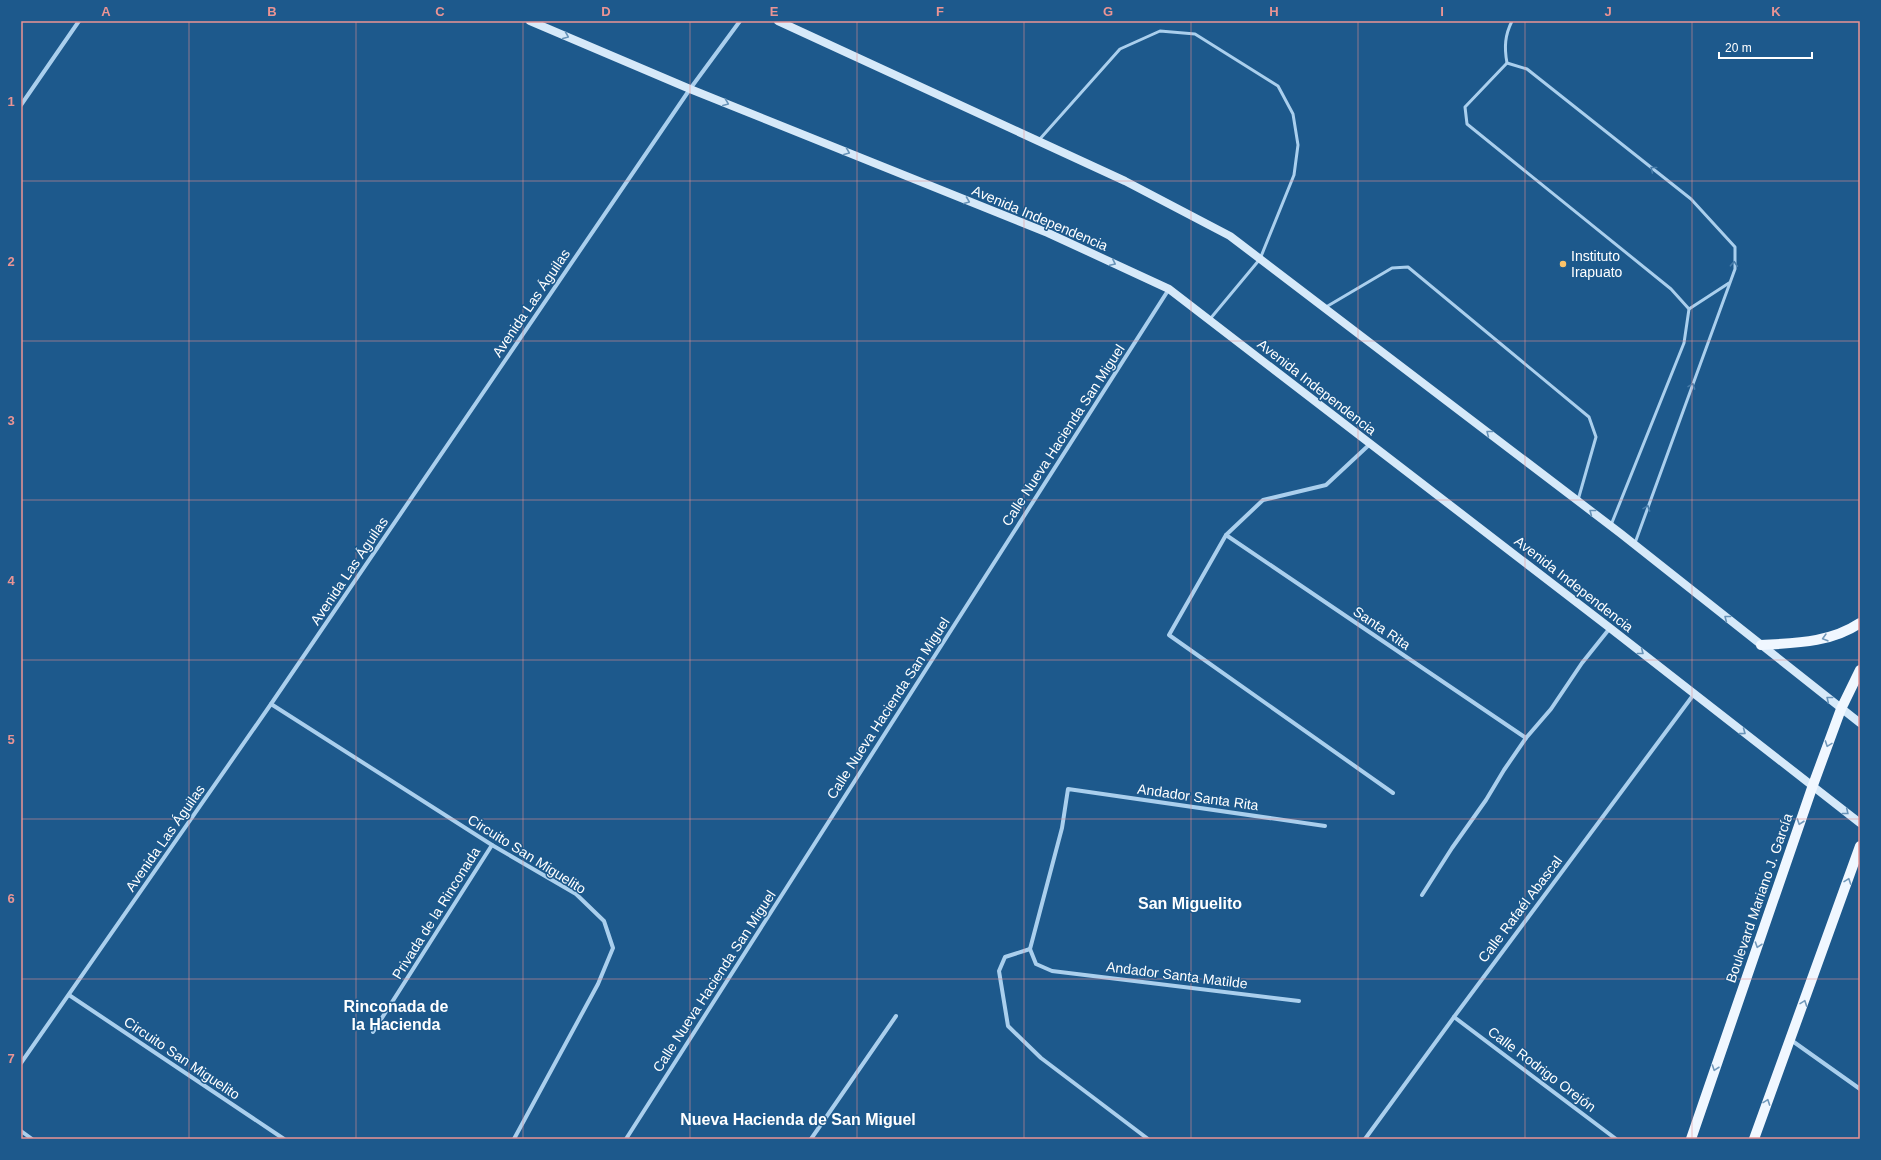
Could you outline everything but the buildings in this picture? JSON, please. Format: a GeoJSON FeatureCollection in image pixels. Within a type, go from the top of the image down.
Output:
{"type":"FeatureCollection","features":[{"type":"Feature","properties":{"kind":"main road"},"geometry":{"type":"LineString","coordinates":[[1761,645],[1793,644],[1822,640],[1850,629],[1860,623]]}},
{"type":"Feature","properties":{"kind":"main road","name":"Boulevard Mariano J. García"},"geometry":{"type":"LineString","coordinates":[[1691,1139],[1813,785],[1841,709],[1860,670]]}},
{"type":"Feature","properties":{"kind":"main road"},"geometry":{"type":"LineString","coordinates":[[1754,1139],[1860,846]]}},
{"type":"Feature","properties":{"kind":"street"},"geometry":{"type":"LineString","coordinates":[[21,105],[79,21]]}},
{"type":"Feature","properties":{"kind":"street","name":"Avenida Independencia"},"geometry":{"type":"LineString","coordinates":[[530,21],[690,89],[1048,233],[1169,289],[1210,319],[1610,628],[1860,823]]}},
{"type":"Feature","properties":{"kind":"street","name":"Avenida Las Águilas"},"geometry":{"type":"LineString","coordinates":[[21,1063],[271,704],[690,89],[740,21]]}},
{"type":"Feature","properties":{"kind":"street"},"geometry":{"type":"LineString","coordinates":[[778,21],[1037,142],[1125,181],[1230,236],[1578,501],[1860,723]]}},
{"type":"Feature","properties":{"kind":"street","name":"Calle Nueva Hacienda San Miguel"},"geometry":{"type":"LineString","coordinates":[[626,1139],[1169,289]]}},
{"type":"Feature","properties":{"kind":"street"},"geometry":{"type":"LineString","coordinates":[[1370,444],[1326,485],[1263,500],[1226,535],[1169,634],[1393,793]]}},
{"type":"Feature","properties":{"kind":"street","name":"Santa Rita"},"geometry":{"type":"LineString","coordinates":[[1226,535],[1526,738]]}},
{"type":"Feature","properties":{"kind":"street"},"geometry":{"type":"LineString","coordinates":[[1422,895],[1526,738],[1551,709],[1582,663],[1610,628]]}},
{"type":"Feature","properties":{"kind":"street","name":"Calle Rafaél Abascal"},"geometry":{"type":"LineString","coordinates":[[1366,1139],[1454,1016],[1694,694]]}},
{"type":"Feature","properties":{"kind":"street","name":"Circuito San Miguelito"},"geometry":{"type":"LineString","coordinates":[[271,704],[492,845],[576,894],[604,921],[613,948],[598,984],[514,1139]]}},
{"type":"Feature","properties":{"kind":"street","name":"Andador Santa Rita"},"geometry":{"type":"LineString","coordinates":[[1030,949],[1062,828],[1068,789],[1325,826]]}},
{"type":"Feature","properties":{"kind":"street","name":"Privada de la Rinconada"},"geometry":{"type":"LineString","coordinates":[[373,1032],[492,845]]}},
{"type":"Feature","properties":{"kind":"street"},"geometry":{"type":"LineString","coordinates":[[1030,949],[1005,957],[999,971],[1008,1026],[1041,1058],[1148,1139]]}},
{"type":"Feature","properties":{"kind":"street","name":"Andador Santa Matilde"},"geometry":{"type":"LineString","coordinates":[[1030,949],[1036,964],[1052,971],[1299,1001]]}},
{"type":"Feature","properties":{"kind":"street","name":"Circuito San Miguelito"},"geometry":{"type":"LineString","coordinates":[[69,995],[284,1139]]}},
{"type":"Feature","properties":{"kind":"street"},"geometry":{"type":"LineString","coordinates":[[811,1139],[896,1016]]}},
{"type":"Feature","properties":{"kind":"street","name":"Calle Rodrigo Orejón"},"geometry":{"type":"LineString","coordinates":[[1454,1016],[1616,1139]]}},
{"type":"Feature","properties":{"kind":"street"},"geometry":{"type":"LineString","coordinates":[[1791,1040],[1860,1089]]}},
{"type":"Feature","properties":{"kind":"street"},"geometry":{"type":"LineString","coordinates":[[21,1131],[32,1139]]}},
{"type":"Feature","properties":{"kind":"lane"},"geometry":{"type":"LineString","coordinates":[[1507,63],[1504,48],[1508,30],[1512,21]]}},
{"type":"Feature","properties":{"kind":"lane"},"geometry":{"type":"LineString","coordinates":[[1037,142],[1120,49],[1160,31],[1195,34],[1278,86],[1293,114],[1298,145],[1294,175],[1260,259],[1210,319]]}},
{"type":"Feature","properties":{"kind":"lane"},"geometry":{"type":"LineString","coordinates":[[1507,63],[1527,69],[1691,199],[1735,247],[1735,269],[1634,545]]}},
{"type":"Feature","properties":{"kind":"lane"},"geometry":{"type":"LineString","coordinates":[[1507,63],[1465,107],[1467,124],[1671,289],[1689,309]]}},
{"type":"Feature","properties":{"kind":"lane"},"geometry":{"type":"LineString","coordinates":[[1325,308],[1392,268],[1408,267],[1589,417],[1596,437],[1578,501]]}},
{"type":"Feature","properties":{"kind":"lane"},"geometry":{"type":"LineString","coordinates":[[1610,527],[1684,344],[1689,309],[1729,282]]}},
{"type":"Feature","properties":{"kind":"place","name":"Instituto Irapuato"},"geometry":{"type":"Point","coordinates":[1563,264]}},
{"type":"Feature","properties":{"kind":"district","name":"San Miguelito"},"geometry":{"type":"Point","coordinates":[1190,903]}},
{"type":"Feature","properties":{"kind":"district","name":"Rinconada de la Hacienda"},"geometry":{"type":"Point","coordinates":[396,1015]}},
{"type":"Feature","properties":{"kind":"district","name":"Nueva Hacienda de San Miguel"},"geometry":{"type":"Point","coordinates":[798,1119]}}]}
